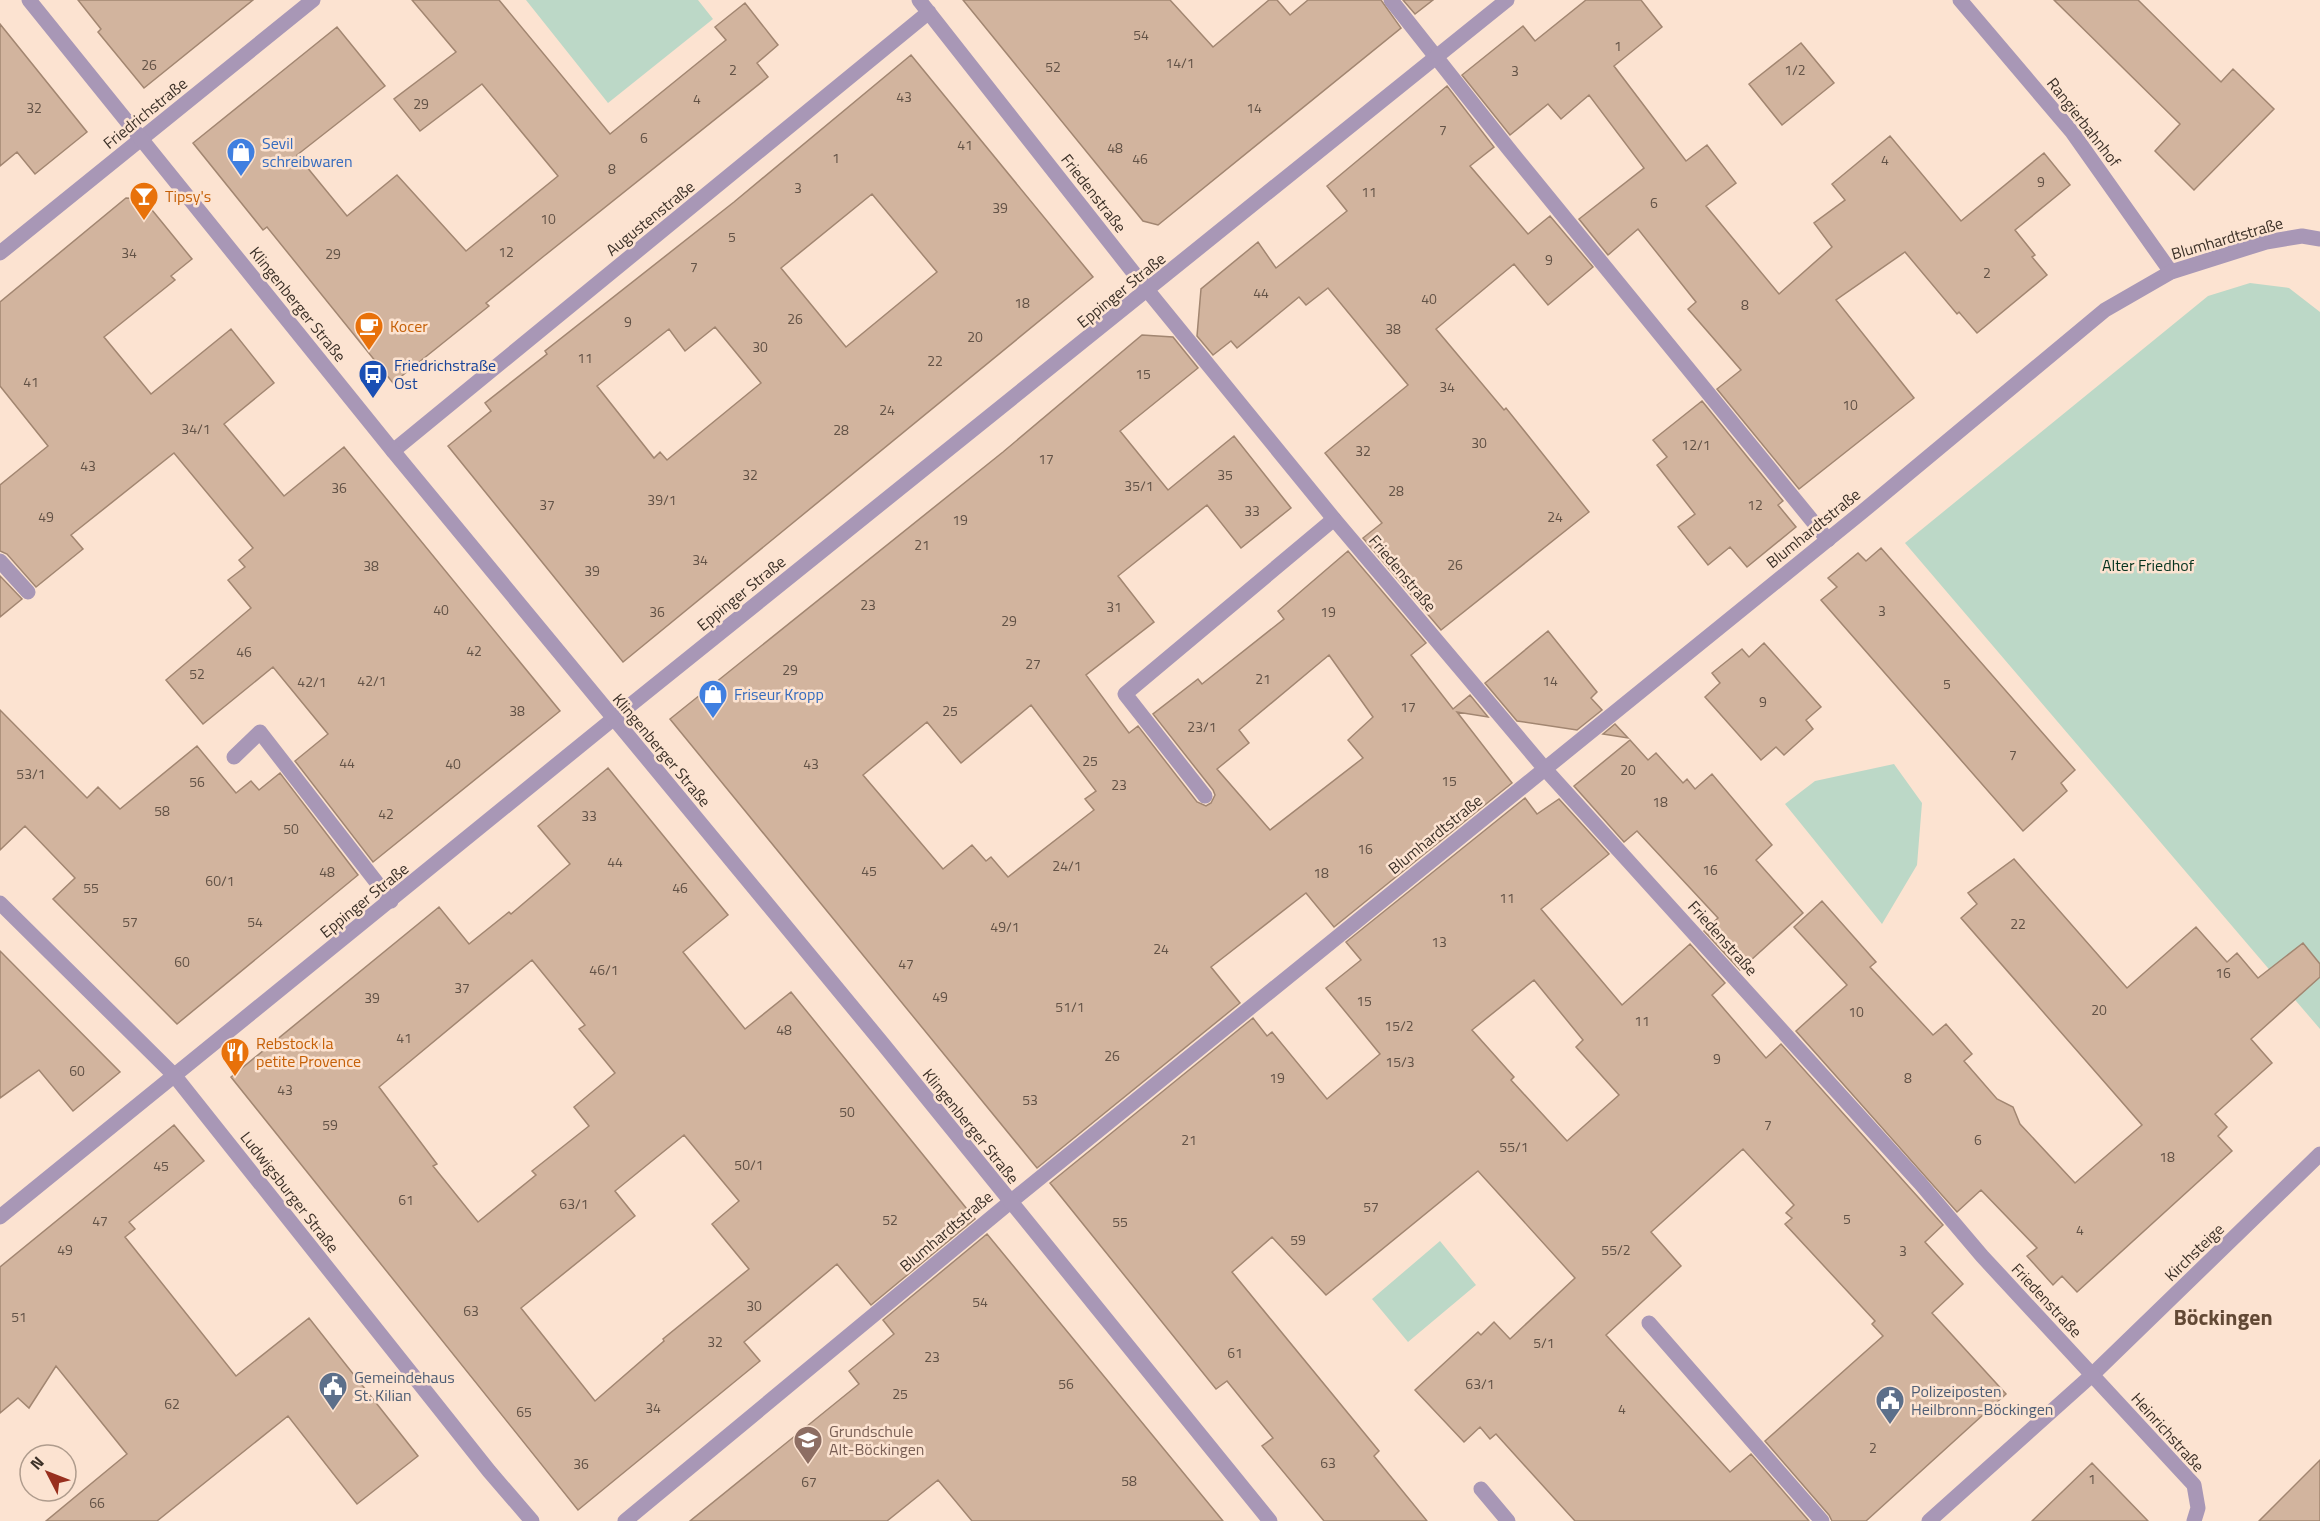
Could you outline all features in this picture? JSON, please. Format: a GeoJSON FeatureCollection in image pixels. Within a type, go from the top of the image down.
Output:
{"type":"FeatureCollection","features":[{"type":"Feature","properties":{"kind":"street","name":"Klingenberger Straße"},"geometry":{"type":"LineString","coordinates":[[29,0],[393,451],[878,1039],[1009,1203],[1270,1521]]}},
{"type":"Feature","properties":{"kind":"street","name":"Friedrichstraße"},"geometry":{"type":"LineString","coordinates":[[0,253],[314,0]]}},
{"type":"Feature","properties":{"kind":"street","name":"Friedenstraße"},"geometry":{"type":"LineString","coordinates":[[919,0],[1148,291],[1334,519],[1545,769],[2092,1375]]}},
{"type":"Feature","properties":{"kind":"street"},"geometry":{"type":"LineString","coordinates":[[1391,0],[1828,540]]}},
{"type":"Feature","properties":{"kind":"street","name":"Eppinger Straße"},"geometry":{"type":"LineString","coordinates":[[0,1217],[613,719],[1507,0]]}},
{"type":"Feature","properties":{"kind":"street","name":"Rangierbahnhof"},"geometry":{"type":"LineString","coordinates":[[1960,0],[2072,132],[2171,272]]}},
{"type":"Feature","properties":{"kind":"street","name":"Augustenstraße"},"geometry":{"type":"LineString","coordinates":[[393,451],[929,12]]}},
{"type":"Feature","properties":{"kind":"street","name":"Blumhardtstraße"},"geometry":{"type":"LineString","coordinates":[[625,1521],[1009,1203],[1828,540],[2105,310],[2171,272],[2266,242],[2302,236],[2320,239]]}},
{"type":"Feature","properties":{"kind":"street"},"geometry":{"type":"LineString","coordinates":[[1205,796],[1125,694],[1334,519]]}},
{"type":"Feature","properties":{"kind":"street"},"geometry":{"type":"LineString","coordinates":[[0,561],[28,592]]}},
{"type":"Feature","properties":{"kind":"street"},"geometry":{"type":"LineString","coordinates":[[234,757],[260,732],[391,901]]}},
{"type":"Feature","properties":{"kind":"street","name":"Ludwigsburger Straße"},"geometry":{"type":"LineString","coordinates":[[0,903],[174,1075],[489,1471],[532,1521]]}},
{"type":"Feature","properties":{"kind":"street","name":"Kirchsteige"},"geometry":{"type":"LineString","coordinates":[[1929,1521],[2092,1375],[2320,1154]]}},
{"type":"Feature","properties":{"kind":"street"},"geometry":{"type":"LineString","coordinates":[[1649,1323],[1822,1521]]}},
{"type":"Feature","properties":{"kind":"street","name":"Heinrichstraße"},"geometry":{"type":"LineString","coordinates":[[2092,1375],[2194,1485],[2198,1508],[2194,1521]]}},
{"type":"Feature","properties":{"kind":"street"},"geometry":{"type":"LineString","coordinates":[[1480,1489],[1508,1521]]}},
{"type":"Feature","properties":{"kind":"green space"},"geometry":{"type":"Polygon","coordinates":[[[526,0],[698,0],[713,19],[608,103],[526,0]]]}},
{"type":"Feature","properties":{"kind":"green space","name":"Alter Friedhof"},"geometry":{"type":"Polygon","coordinates":[[[2250,283],[2289,288],[2320,312],[2320,1029],[1905,543],[2208,296],[2250,283]]]}},
{"type":"Feature","properties":{"kind":"green space"},"geometry":{"type":"Polygon","coordinates":[[[1894,764],[1922,803],[1917,865],[1882,924],[1785,804],[1815,781],[1894,764]]]}},
{"type":"Feature","properties":{"kind":"green space"},"geometry":{"type":"Polygon","coordinates":[[[1440,1241],[1476,1285],[1408,1342],[1372,1299],[1440,1241]]]}},
{"type":"Feature","properties":{"kind":"building"},"geometry":{"type":"Polygon","coordinates":[[[78,0],[253,0],[144,88],[98,32],[101,29],[78,0]]]}},
{"type":"Feature","properties":{"kind":"building"},"geometry":{"type":"Polygon","coordinates":[[[412,0],[499,0],[610,134],[726,40],[715,27],[745,3],[778,45],[757,63],[768,77],[486,303],[489,306],[393,383],[267,227],[263,230],[193,143],[337,27],[385,86],[297,155],[347,216],[397,175],[466,251],[558,176],[482,84],[420,131],[394,99],[456,52],[412,0]]]}},
{"type":"Feature","properties":{"kind":"building"},"geometry":{"type":"Polygon","coordinates":[[[963,0],[1170,0],[1213,47],[1269,0],[1277,0],[1290,15],[1308,0],[1381,0],[1401,28],[1158,225],[1143,221],[963,0]]]}},
{"type":"Feature","properties":{"kind":"building"},"geometry":{"type":"Polygon","coordinates":[[[1403,0],[1433,0],[1415,14],[1403,0]]]}},
{"type":"Feature","properties":{"kind":"building"},"geometry":{"type":"Polygon","coordinates":[[[1586,0],[1641,0],[1662,27],[1614,66],[1686,161],[1707,145],[1736,183],[1706,206],[1779,294],[1832,247],[1814,223],[1845,200],[1832,184],[1890,136],[1961,221],[2044,153],[2070,185],[2015,230],[2035,255],[2032,257],[2047,275],[1977,333],[1959,312],[1957,314],[1905,252],[1836,300],[1914,398],[1799,489],[1717,389],[1741,370],[1688,309],[1696,302],[1638,229],[1608,255],[1579,219],[1644,168],[1589,95],[1561,119],[1548,104],[1510,135],[1462,75],[1523,26],[1535,41],[1586,0]]]}},
{"type":"Feature","properties":{"kind":"building"},"geometry":{"type":"Polygon","coordinates":[[[2054,0],[2138,0],[2221,82],[2233,69],[2274,109],[2194,190],[2155,151],[2180,124],[2054,0]]]}},
{"type":"Feature","properties":{"kind":"building"},"geometry":{"type":"Polygon","coordinates":[[[0,24],[87,132],[35,174],[17,152],[0,166],[0,24]]]}},
{"type":"Feature","properties":{"kind":"building"},"geometry":{"type":"Polygon","coordinates":[[[1801,43],[1834,83],[1782,125],[1749,84],[1801,43]]]}},
{"type":"Feature","properties":{"kind":"building"},"geometry":{"type":"Polygon","coordinates":[[[911,55],[1093,277],[623,662],[448,446],[491,411],[485,403],[547,354],[545,351],[734,202],[911,55]],[[872,194],[781,268],[846,347],[937,272],[872,194]],[[715,327],[685,351],[669,329],[597,386],[654,458],[660,452],[667,460],[761,383],[715,327]]]}},
{"type":"Feature","properties":{"kind":"building"},"geometry":{"type":"Polygon","coordinates":[[[1447,86],[1494,147],[1470,166],[1528,234],[1550,216],[1593,267],[1548,305],[1514,264],[1436,329],[1504,410],[1506,408],[1589,512],[1441,630],[1363,538],[1382,523],[1325,453],[1408,385],[1328,288],[1306,305],[1299,297],[1237,348],[1231,341],[1213,355],[1197,336],[1201,289],[1258,242],[1276,268],[1347,211],[1327,186],[1447,86]]]}},
{"type":"Feature","properties":{"kind":"building"},"geometry":{"type":"Polygon","coordinates":[[[126,198],[143,199],[192,259],[171,276],[175,280],[104,337],[151,394],[231,329],[274,383],[224,424],[284,496],[344,447],[560,711],[373,862],[295,761],[328,734],[273,667],[203,724],[166,680],[251,608],[228,580],[245,567],[239,560],[253,548],[174,453],[71,535],[83,549],[36,587],[7,554],[0,551],[0,485],[48,446],[0,386],[0,302],[126,198]]]}},
{"type":"Feature","properties":{"kind":"building"},"geometry":{"type":"Polygon","coordinates":[[[1142,335],[1173,337],[1198,368],[1120,431],[1168,490],[1234,436],[1291,508],[1241,548],[1207,505],[1118,576],[1154,622],[1086,675],[1129,733],[1138,726],[1197,802],[1206,806],[1211,803],[1215,795],[1213,790],[1153,714],[1198,679],[1202,684],[1284,619],[1278,611],[1348,551],[1426,643],[1411,655],[1453,709],[1470,695],[1488,717],[1457,712],[1512,783],[1334,927],[1306,893],[1211,967],[1240,1003],[1037,1168],[670,719],[1003,452],[1142,335]],[[1329,655],[1239,730],[1249,743],[1217,769],[1270,830],[1363,758],[1348,740],[1373,717],[1329,655]],[[1031,705],[961,763],[927,722],[863,775],[943,869],[972,845],[986,861],[991,857],[1008,877],[1094,810],[1085,799],[1096,791],[1031,705]]]}},
{"type":"Feature","properties":{"kind":"building"},"geometry":{"type":"Polygon","coordinates":[[[1702,401],[1783,501],[1778,505],[1796,527],[1747,567],[1730,547],[1708,565],[1678,527],[1695,514],[1657,465],[1667,457],[1653,440],[1702,401]]]}},
{"type":"Feature","properties":{"kind":"building"},"geometry":{"type":"Polygon","coordinates":[[[1881,548],[2075,770],[2061,783],[2067,791],[2023,831],[1821,600],[1837,587],[1828,578],[1858,553],[1866,561],[1881,548]]]}},
{"type":"Feature","properties":{"kind":"building"},"geometry":{"type":"Polygon","coordinates":[[[0,576],[22,599],[0,617],[0,576]]]}},
{"type":"Feature","properties":{"kind":"building"},"geometry":{"type":"Polygon","coordinates":[[[1548,631],[1597,692],[1591,698],[1602,710],[1577,730],[1517,721],[1485,683],[1548,631]]]}},
{"type":"Feature","properties":{"kind":"building"},"geometry":{"type":"Polygon","coordinates":[[[1764,643],[1821,707],[1806,720],[1813,729],[1784,755],[1776,747],[1761,760],[1705,697],[1720,683],[1712,673],[1742,649],[1749,657],[1764,643]]]}},
{"type":"Feature","properties":{"kind":"building"},"geometry":{"type":"Polygon","coordinates":[[[0,710],[87,798],[98,787],[120,809],[197,746],[236,793],[251,781],[259,790],[280,773],[358,875],[177,1024],[53,899],[75,878],[25,826],[0,850],[0,710]]]}},
{"type":"Feature","properties":{"kind":"building"},"geometry":{"type":"Polygon","coordinates":[[[1615,724],[1628,738],[1603,734],[1615,724]]]}},
{"type":"Feature","properties":{"kind":"building"},"geometry":{"type":"Polygon","coordinates":[[[1630,740],[1648,760],[1656,753],[1683,783],[1687,779],[1695,789],[1712,774],[1772,845],[1756,860],[1803,913],[1740,970],[1704,931],[1718,918],[1637,831],[1624,842],[1574,786],[1630,740]]]}},
{"type":"Feature","properties":{"kind":"building"},"geometry":{"type":"Polygon","coordinates":[[[608,768],[728,915],[683,952],[745,1029],[791,992],[975,1219],[871,1305],[837,1264],[744,1342],[760,1361],[578,1510],[231,1077],[439,907],[469,944],[509,912],[511,914],[570,864],[538,826],[608,768]],[[532,960],[379,1087],[437,1164],[433,1166],[478,1222],[536,1175],[532,1171],[589,1126],[574,1107],[615,1073],[579,1029],[585,1025],[532,960]],[[684,1135],[615,1191],[635,1216],[521,1308],[595,1401],[664,1341],[663,1339],[749,1269],[712,1224],[739,1201],[684,1135]]]}},
{"type":"Feature","properties":{"kind":"building"},"geometry":{"type":"Polygon","coordinates":[[[1525,798],[1537,814],[1559,799],[1609,854],[1541,909],[1622,1005],[1690,944],[1725,983],[1712,995],[1766,1058],[1781,1044],[1943,1225],[1925,1242],[1963,1284],[1932,1313],[2006,1394],[1866,1521],[1832,1521],[1765,1441],[1883,1336],[1872,1324],[1875,1321],[1785,1224],[1792,1218],[1786,1213],[1794,1205],[1743,1149],[1651,1232],[1681,1266],[1606,1335],[1730,1472],[1751,1454],[1809,1521],[1575,1521],[1496,1434],[1490,1439],[1480,1427],[1464,1442],[1415,1390],[1478,1332],[1481,1335],[1494,1322],[1510,1339],[1575,1278],[1478,1171],[1326,1295],[1272,1237],[1232,1272],[1379,1451],[1374,1456],[1427,1521],[1324,1521],[1262,1446],[1273,1438],[1227,1381],[1216,1389],[1050,1183],[1253,1018],[1267,1036],[1272,1032],[1327,1099],[1380,1054],[1326,988],[1361,960],[1346,942],[1525,798]],[[1534,980],[1472,1030],[1514,1077],[1511,1080],[1567,1141],[1619,1095],[1576,1047],[1583,1040],[1534,980]]]}},
{"type":"Feature","properties":{"kind":"building"},"geometry":{"type":"Polygon","coordinates":[[[2014,859],[2127,988],[2196,927],[2227,962],[2237,953],[2258,978],[2303,943],[2320,964],[2320,977],[2251,1039],[2272,1063],[2215,1114],[2227,1127],[2218,1136],[2232,1151],[2077,1292],[2062,1276],[2053,1285],[2027,1256],[2037,1248],[1981,1190],[1957,1212],[1796,1031],[1847,985],[1794,927],[1822,901],[1876,962],[1870,967],[1933,1035],[1946,1024],[1972,1054],[1964,1061],[1997,1099],[2013,1107],[2020,1124],[2075,1183],[2142,1125],[1961,918],[1977,904],[1968,893],[2014,859]]]}},
{"type":"Feature","properties":{"kind":"building"},"geometry":{"type":"Polygon","coordinates":[[[0,951],[120,1072],[73,1111],[39,1070],[0,1098],[0,951]]]}},
{"type":"Feature","properties":{"kind":"building"},"geometry":{"type":"Polygon","coordinates":[[[174,1125],[204,1161],[129,1222],[135,1229],[125,1237],[236,1376],[309,1318],[418,1456],[357,1504],[288,1416],[157,1521],[46,1521],[68,1503],[78,1503],[78,1495],[127,1454],[56,1366],[29,1408],[18,1398],[0,1413],[0,1267],[174,1125]]]}},
{"type":"Feature","properties":{"kind":"building"},"geometry":{"type":"Polygon","coordinates":[[[987,1234],[1223,1521],[972,1521],[938,1480],[887,1521],[690,1521],[859,1384],[849,1371],[894,1334],[883,1320],[987,1234]]]}},
{"type":"Feature","properties":{"kind":"building"},"geometry":{"type":"Polygon","coordinates":[[[2320,1460],[2320,1521],[2259,1521],[2320,1460]]]}},
{"type":"Feature","properties":{"kind":"building"},"geometry":{"type":"Polygon","coordinates":[[[2092,1463],[2148,1521],[2032,1521],[2092,1463]]]}},
{"type":"Feature","properties":{"kind":"place","name":"Sevil schreibwaren"},"geometry":{"type":"Point","coordinates":[241,178]}},
{"type":"Feature","properties":{"kind":"place","name":"Tipsy's"},"geometry":{"type":"Point","coordinates":[144,222]}},
{"type":"Feature","properties":{"kind":"place","name":"Kocer"},"geometry":{"type":"Point","coordinates":[369,352]}},
{"type":"Feature","properties":{"kind":"place","name":"Friedrichstraße Ost"},"geometry":{"type":"Point","coordinates":[373,400]}},
{"type":"Feature","properties":{"kind":"place","name":"Friseur Kropp"},"geometry":{"type":"Point","coordinates":[713,720]}},
{"type":"Feature","properties":{"kind":"place","name":"Rebstock la petite Provence"},"geometry":{"type":"Point","coordinates":[235,1078]}},
{"type":"Feature","properties":{"kind":"place","name":"Gemeindehaus St. Kilian"},"geometry":{"type":"Point","coordinates":[333,1412]}},
{"type":"Feature","properties":{"kind":"place","name":"Polizeiposten Heilbronn-Böckingen"},"geometry":{"type":"Point","coordinates":[1890,1426]}},
{"type":"Feature","properties":{"kind":"place","name":"Grundschule Alt-Böckingen"},"geometry":{"type":"Point","coordinates":[808,1466]}},
{"type":"Feature","properties":{"kind":"district","name":"Böckingen"},"geometry":{"type":"Point","coordinates":[2223,1317]}}]}
